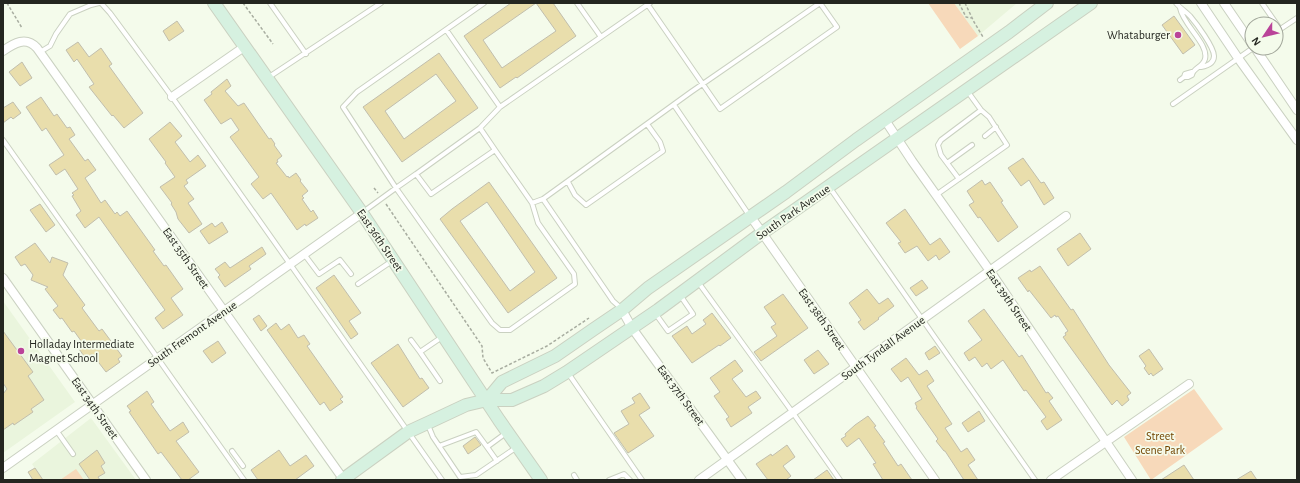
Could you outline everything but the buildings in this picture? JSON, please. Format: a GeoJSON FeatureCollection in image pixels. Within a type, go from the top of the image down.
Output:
{"type":"FeatureCollection","features":[{"type":"Feature","properties":{"kind":"main road","name":"East 36th Street"},"geometry":{"type":"LineString","coordinates":[[214,3],[362,213],[507,432],[541,480]]}},
{"type":"Feature","properties":{"kind":"main road","name":"South Park Avenue"},"geometry":{"type":"LineString","coordinates":[[487,400],[502,382],[555,356],[622,310],[648,288],[751,217],[1009,32],[1047,3]]}},
{"type":"Feature","properties":{"kind":"main road","name":"South Park Avenue"},"geometry":{"type":"LineString","coordinates":[[343,480],[408,432],[466,405],[487,400],[512,400],[544,386],[567,372],[655,312],[762,233],[898,139],[966,89],[1091,3]]}},
{"type":"Feature","properties":{"kind":"street"},"geometry":{"type":"LineString","coordinates":[[1201,3],[1238,58],[1297,140]]}},
{"type":"Feature","properties":{"kind":"street"},"geometry":{"type":"LineString","coordinates":[[1224,3],[1244,32]]}},
{"type":"Feature","properties":{"kind":"street","name":"East 35th Street"},"geometry":{"type":"LineString","coordinates":[[3,51],[14,44],[24,42],[35,46],[40,52],[343,480]]}},
{"type":"Feature","properties":{"kind":"street"},"geometry":{"type":"LineString","coordinates":[[172,97],[244,47]]}},
{"type":"Feature","properties":{"kind":"street"},"geometry":{"type":"LineString","coordinates":[[1260,56],[1297,110]]}},
{"type":"Feature","properties":{"kind":"street","name":"East 39th Street"},"geometry":{"type":"LineString","coordinates":[[885,120],[1132,480]]}},
{"type":"Feature","properties":{"kind":"street","name":"South Fremont Avenue"},"geometry":{"type":"LineString","coordinates":[[3,468],[362,213]]}},
{"type":"Feature","properties":{"kind":"street","name":"South Tyndall Avenue"},"geometry":{"type":"LineString","coordinates":[[699,480],[1066,216]]}},
{"type":"Feature","properties":{"kind":"street","name":"East 38th Street"},"geometry":{"type":"LineString","coordinates":[[751,217],[935,480]]}},
{"type":"Feature","properties":{"kind":"street","name":"East 34th Street"},"geometry":{"type":"LineString","coordinates":[[3,278],[146,480]]}},
{"type":"Feature","properties":{"kind":"street","name":"East 37th Street"},"geometry":{"type":"LineString","coordinates":[[622,310],[632,328],[742,480]]}},
{"type":"Feature","properties":{"kind":"street"},"geometry":{"type":"LineString","coordinates":[[1051,480],[1189,384]]}},
{"type":"Feature","properties":{"kind":"lane"},"geometry":{"type":"LineString","coordinates":[[40,52],[50,46],[56,34],[70,14],[91,5],[100,3],[110,13],[172,97],[442,480]]}},
{"type":"Feature","properties":{"kind":"lane"},"geometry":{"type":"LineString","coordinates":[[270,3],[306,54]]}},
{"type":"Feature","properties":{"kind":"lane"},"geometry":{"type":"LineString","coordinates":[[267,79],[306,54],[373,5],[381,3]]}},
{"type":"Feature","properties":{"kind":"lane"},"geometry":{"type":"LineString","coordinates":[[480,128],[532,203],[538,223],[574,274],[575,284],[510,330],[500,330],[492,323],[396,188],[343,106],[357,92],[484,3]]}},
{"type":"Feature","properties":{"kind":"lane"},"geometry":{"type":"LineString","coordinates":[[577,3],[601,37]]}},
{"type":"Feature","properties":{"kind":"lane"},"geometry":{"type":"LineString","coordinates":[[362,213],[480,128],[500,106],[649,4],[703,84],[720,109],[837,26],[820,3],[703,84],[568,182],[543,199],[532,203]]}},
{"type":"Feature","properties":{"kind":"lane"},"geometry":{"type":"LineString","coordinates":[[1176,3],[1189,15],[1210,46],[1214,55],[1212,61],[1208,65],[1198,67]]}},
{"type":"Feature","properties":{"kind":"lane"},"geometry":{"type":"LineString","coordinates":[[1262,3],[1271,16]]}},
{"type":"Feature","properties":{"kind":"lane"},"geometry":{"type":"LineString","coordinates":[[1180,8],[1181,16],[1205,50],[1206,57],[1204,64],[1192,72],[1185,74],[1180,80]]}},
{"type":"Feature","properties":{"kind":"lane"},"geometry":{"type":"LineString","coordinates":[[1284,26],[1297,18]]}},
{"type":"Feature","properties":{"kind":"lane"},"geometry":{"type":"LineString","coordinates":[[446,30],[500,106]]}},
{"type":"Feature","properties":{"kind":"lane"},"geometry":{"type":"LineString","coordinates":[[1173,104],[1244,54]]}},
{"type":"Feature","properties":{"kind":"lane"},"geometry":{"type":"LineString","coordinates":[[936,195],[1007,145],[990,117],[981,110],[966,89]]}},
{"type":"Feature","properties":{"kind":"lane"},"geometry":{"type":"LineString","coordinates":[[674,105],[751,217]]}},
{"type":"Feature","properties":{"kind":"lane"},"geometry":{"type":"LineString","coordinates":[[959,179],[941,155],[938,145],[941,140],[981,110]]}},
{"type":"Feature","properties":{"kind":"lane"},"geometry":{"type":"LineString","coordinates":[[568,182],[575,195],[586,205],[662,151],[660,142],[647,124]]}},
{"type":"Feature","properties":{"kind":"lane"},"geometry":{"type":"LineString","coordinates":[[985,136],[996,128]]}},
{"type":"Feature","properties":{"kind":"lane"},"geometry":{"type":"LineString","coordinates":[[3,140],[244,480]]}},
{"type":"Feature","properties":{"kind":"lane"},"geometry":{"type":"LineString","coordinates":[[947,163],[972,145]]}},
{"type":"Feature","properties":{"kind":"lane"},"geometry":{"type":"LineString","coordinates":[[416,174],[431,194],[495,150]]}},
{"type":"Feature","properties":{"kind":"lane"},"geometry":{"type":"LineString","coordinates":[[829,186],[1035,480]]}},
{"type":"Feature","properties":{"kind":"lane"},"geometry":{"type":"LineString","coordinates":[[543,199],[614,302],[622,310]]}},
{"type":"Feature","properties":{"kind":"lane"},"geometry":{"type":"LineString","coordinates":[[304,254],[319,274],[340,260],[351,274]]}},
{"type":"Feature","properties":{"kind":"lane"},"geometry":{"type":"LineString","coordinates":[[358,284],[393,260]]}},
{"type":"Feature","properties":{"kind":"lane"},"geometry":{"type":"LineString","coordinates":[[697,281],[840,480]]}},
{"type":"Feature","properties":{"kind":"lane"},"geometry":{"type":"LineString","coordinates":[[655,312],[668,331],[692,314],[679,294]]}},
{"type":"Feature","properties":{"kind":"lane"},"geometry":{"type":"LineString","coordinates":[[420,352],[444,335]]}},
{"type":"Feature","properties":{"kind":"lane"},"geometry":{"type":"LineString","coordinates":[[411,340],[440,381]]}},
{"type":"Feature","properties":{"kind":"lane"},"geometry":{"type":"LineString","coordinates":[[567,372],[642,480]]}},
{"type":"Feature","properties":{"kind":"lane"},"geometry":{"type":"LineString","coordinates":[[427,423],[439,446],[460,477],[476,475],[517,446]]}},
{"type":"Feature","properties":{"kind":"lane"},"geometry":{"type":"LineString","coordinates":[[56,430],[73,454]]}},
{"type":"Feature","properties":{"kind":"lane"},"geometry":{"type":"LineString","coordinates":[[439,446],[476,432],[497,461]]}},
{"type":"Feature","properties":{"kind":"lane"},"geometry":{"type":"LineString","coordinates":[[486,447],[507,432]]}},
{"type":"Feature","properties":{"kind":"lane"},"geometry":{"type":"LineString","coordinates":[[232,451],[243,466]]}},
{"type":"Feature","properties":{"kind":"lane"},"geometry":{"type":"LineString","coordinates":[[609,480],[624,474],[630,480]]}},
{"type":"Feature","properties":{"kind":"lane"},"geometry":{"type":"LineString","coordinates":[[574,475],[577,480]]}},
{"type":"Feature","properties":{"kind":"path"},"geometry":{"type":"LineString","coordinates":[[7,3],[22,28]]}},
{"type":"Feature","properties":{"kind":"path"},"geometry":{"type":"LineString","coordinates":[[243,3],[273,44]]}},
{"type":"Feature","properties":{"kind":"path"},"geometry":{"type":"LineString","coordinates":[[958,3],[966,17],[972,18]]}},
{"type":"Feature","properties":{"kind":"path"},"geometry":{"type":"LineString","coordinates":[[966,3],[972,18],[985,40]]}},
{"type":"Feature","properties":{"kind":"path"},"geometry":{"type":"LineString","coordinates":[[388,208],[482,346],[483,358],[492,373]]}},
{"type":"Feature","properties":{"kind":"shaded area"},"geometry":{"type":"Polygon","coordinates":[[[954,3],[1017,3],[978,36],[954,3]]]}},
{"type":"Feature","properties":{"kind":"shaded area","name":"Holladay Intermediate Magnet School"},"geometry":{"type":"Polygon","coordinates":[[[3,301],[75,402],[3,453],[3,301]]]}},
{"type":"Feature","properties":{"kind":"shaded area"},"geometry":{"type":"Polygon","coordinates":[[[91,418],[136,480],[43,480],[32,464],[91,418]]]}},
{"type":"Feature","properties":{"kind":"green space"},"geometry":{"type":"Polygon","coordinates":[[[928,3],[954,3],[978,36],[960,49],[928,3]]]}},
{"type":"Feature","properties":{"kind":"green space","name":"Street Scene Park"},"geometry":{"type":"Polygon","coordinates":[[[1194,389],[1223,429],[1151,480],[1124,437],[1194,389]]]}},
{"type":"Feature","properties":{"kind":"green space"},"geometry":{"type":"Polygon","coordinates":[[[76,469],[84,480],[60,480],[76,469]]]}},
{"type":"Feature","properties":{"kind":"place","name":"Whataburger"},"geometry":{"type":"Point","coordinates":[1178,35]}},
{"type":"Feature","properties":{"kind":"place","name":"Holladay Intermediate Magnet School"},"geometry":{"type":"Point","coordinates":[21,351]}}]}
